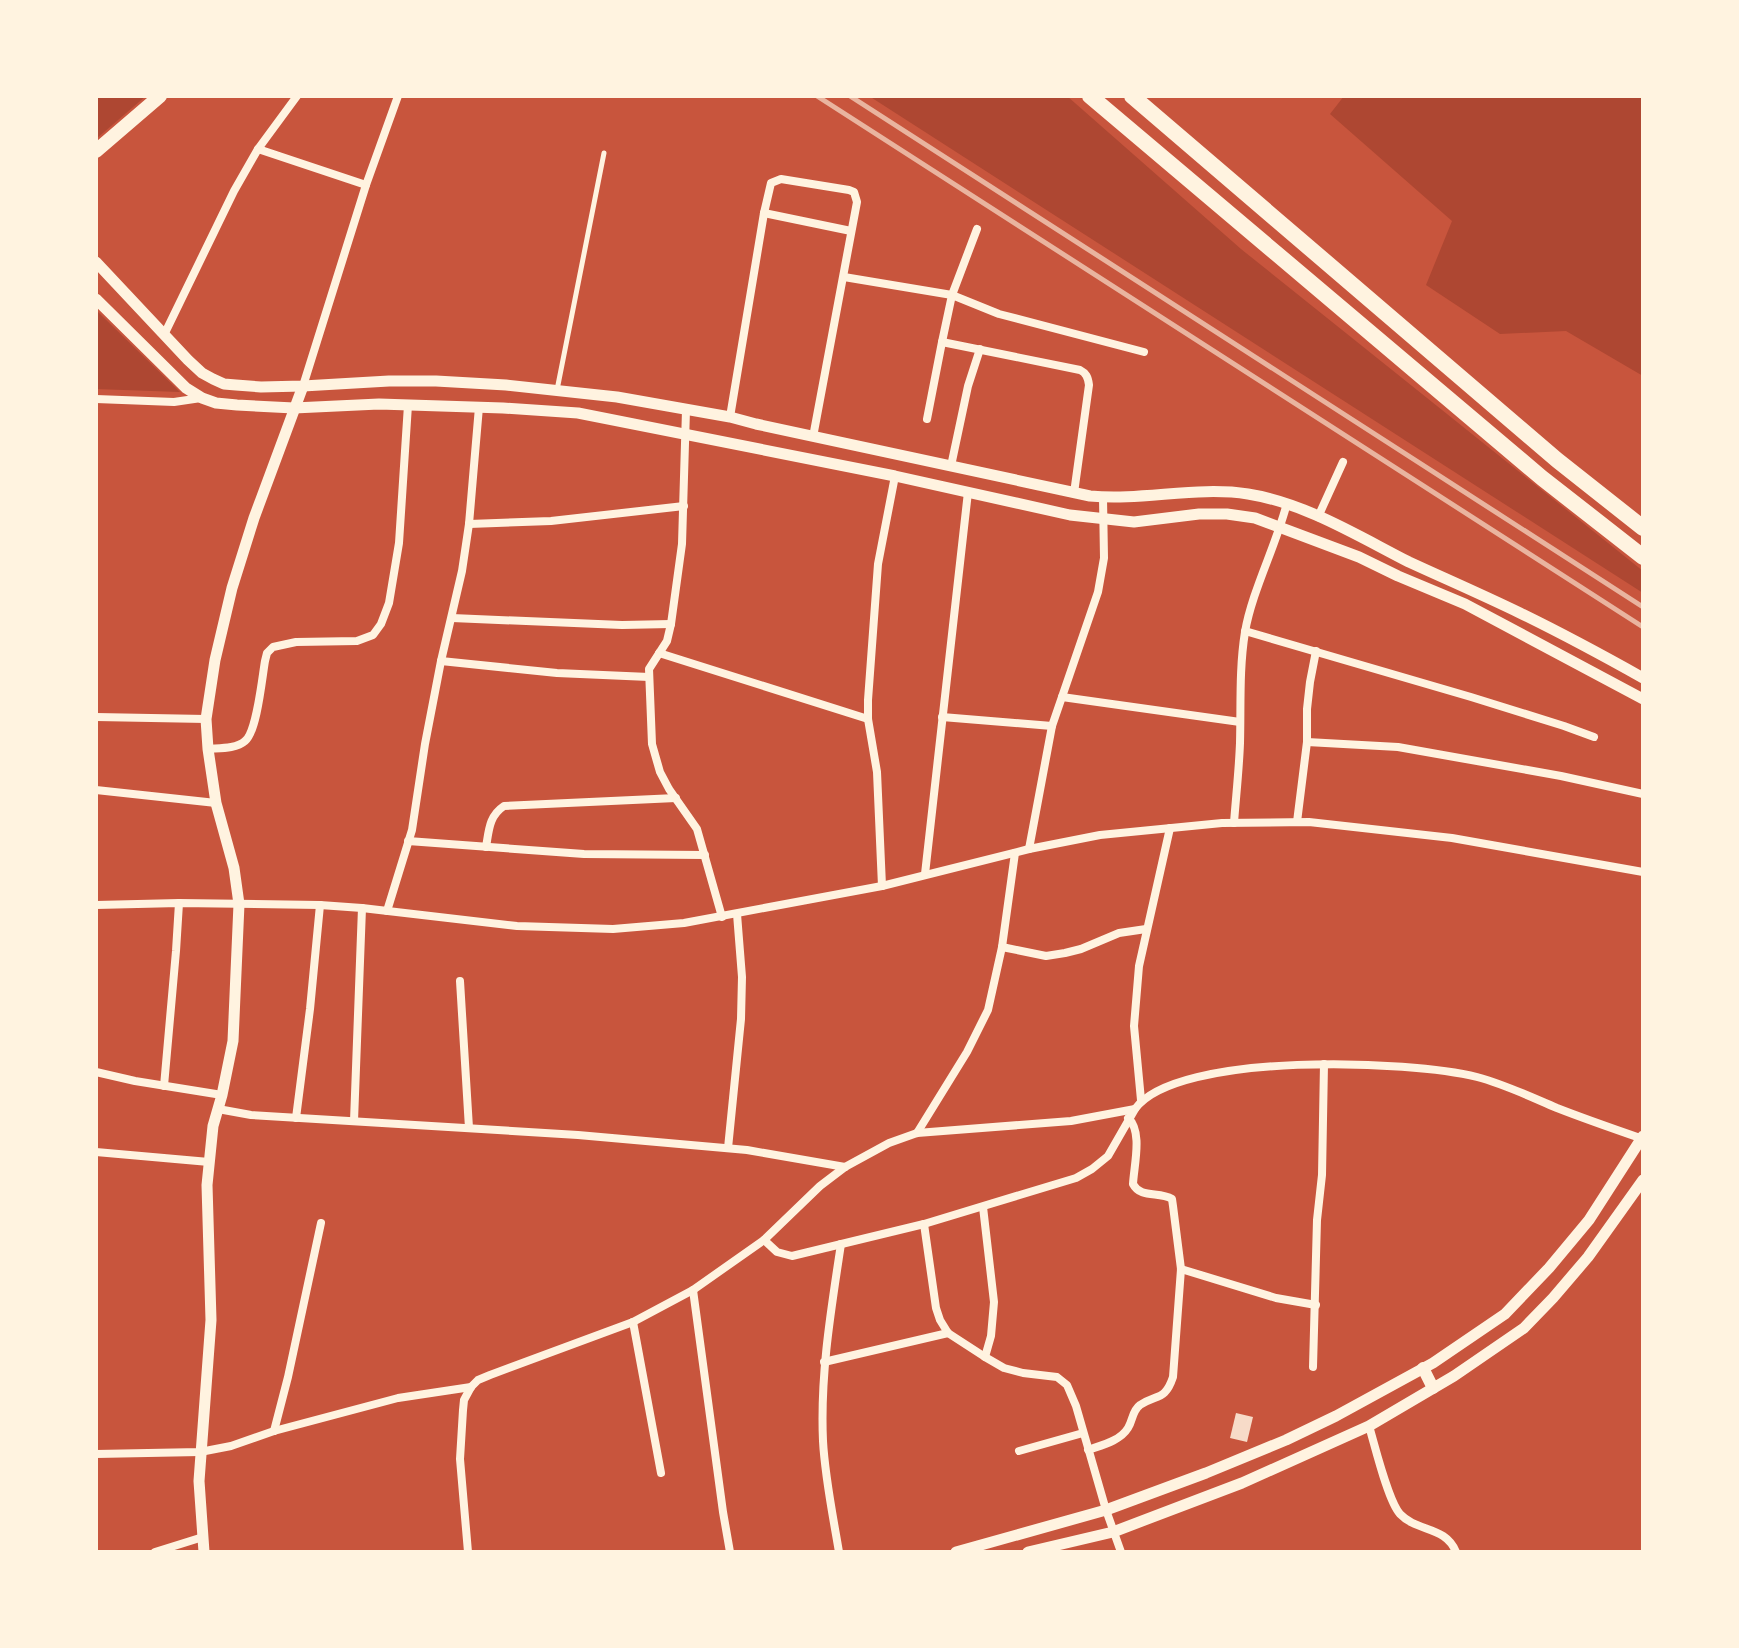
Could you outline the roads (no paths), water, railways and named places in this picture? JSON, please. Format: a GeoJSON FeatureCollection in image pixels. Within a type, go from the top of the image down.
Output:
{"type":"FeatureCollection","features":[{"type":"Feature","properties":{"kind":"highway"},"geometry":{"type":"LineString","coordinates":[[1090,96],[1542,478],[1643,557]]}},
{"type":"Feature","properties":{"kind":"highway"},"geometry":{"type":"LineString","coordinates":[[1132,96],[1557,460],[1643,528]]}},
{"type":"Feature","properties":{"kind":"main road"},"geometry":{"type":"LineString","coordinates":[[96,151],[160,96]]}},
{"type":"Feature","properties":{"kind":"main road"},"geometry":{"type":"LineString","coordinates":[[1423,1368],[1433,1388]]}},
{"type":"Feature","properties":{"kind":"street"},"geometry":{"type":"LineString","coordinates":[[164,335],[234,191],[258,149],[297,96]]}},
{"type":"Feature","properties":{"kind":"street"},"geometry":{"type":"LineString","coordinates":[[204,1552],[199,1481],[211,1320],[207,1185],[213,1126],[233,1041],[239,904],[234,868],[216,803],[206,719],[215,660],[232,588],[254,518],[303,386],[366,185],[398,96]]}},
{"type":"Feature","properties":{"kind":"street"},"geometry":{"type":"LineString","coordinates":[[258,149],[366,185]]}},
{"type":"Feature","properties":{"kind":"street"},"geometry":{"type":"LineString","coordinates":[[730,417],[771,183],[781,179],[849,190],[854,192],[857,202],[813,437]]}},
{"type":"Feature","properties":{"kind":"street"},"geometry":{"type":"LineString","coordinates":[[764,213],[851,231]]}},
{"type":"Feature","properties":{"kind":"street"},"geometry":{"type":"LineString","coordinates":[[927,419],[952,295],[977,229]]}},
{"type":"Feature","properties":{"kind":"street"},"geometry":{"type":"LineString","coordinates":[[96,262],[202,373],[224,384],[261,387],[436,381],[557,390],[730,417],[1103,498],[1208,491],[1248,494],[1287,503],[1318,517],[1516,611],[1643,678]]}},
{"type":"Feature","properties":{"kind":"street"},"geometry":{"type":"LineString","coordinates":[[844,277],[952,295],[999,314],[1144,352]]}},
{"type":"Feature","properties":{"kind":"street"},"geometry":{"type":"LineString","coordinates":[[96,299],[186,388],[216,403],[294,408],[408,405],[578,413],[895,476],[1070,515],[1134,522],[1199,514],[1255,518],[1359,557],[1465,604],[1643,699]]}},
{"type":"Feature","properties":{"kind":"street"},"geometry":{"type":"LineString","coordinates":[[942,342],[1085,372],[1089,385],[1074,493]]}},
{"type":"Feature","properties":{"kind":"street"},"geometry":{"type":"LineString","coordinates":[[951,466],[968,386],[980,349]]}},
{"type":"Feature","properties":{"kind":"street"},"geometry":{"type":"LineString","coordinates":[[96,399],[174,402],[202,398]]}},
{"type":"Feature","properties":{"kind":"street"},"geometry":{"type":"LineString","coordinates":[[208,749],[238,746],[247,740],[253,730],[267,653],[273,647],[296,642],[357,641],[373,635],[381,624],[389,603],[399,543],[408,405]]}},
{"type":"Feature","properties":{"kind":"street"},"geometry":{"type":"LineString","coordinates":[[387,911],[408,841],[441,661],[452,618],[469,524],[479,407]]}},
{"type":"Feature","properties":{"kind":"street"},"geometry":{"type":"LineString","coordinates":[[686,410],[682,544],[671,624],[667,641],[649,669],[652,744],[660,772],[697,829],[722,917]]}},
{"type":"Feature","properties":{"kind":"street"},"geometry":{"type":"LineString","coordinates":[[1318,517],[1343,462]]}},
{"type":"Feature","properties":{"kind":"street"},"geometry":{"type":"LineString","coordinates":[[882,886],[877,772],[868,719],[878,564],[895,476]]}},
{"type":"Feature","properties":{"kind":"street"},"geometry":{"type":"LineString","coordinates":[[925,874],[968,492]]}},
{"type":"Feature","properties":{"kind":"street"},"geometry":{"type":"LineString","coordinates":[[1029,849],[1052,726],[1098,592],[1104,558],[1103,498]]}},
{"type":"Feature","properties":{"kind":"street"},"geometry":{"type":"LineString","coordinates":[[1234,823],[1245,631],[1287,503]]}},
{"type":"Feature","properties":{"kind":"street"},"geometry":{"type":"LineString","coordinates":[[469,524],[551,521],[684,506]]}},
{"type":"Feature","properties":{"kind":"street"},"geometry":{"type":"LineString","coordinates":[[452,618],[671,624]]}},
{"type":"Feature","properties":{"kind":"street"},"geometry":{"type":"LineString","coordinates":[[1245,631],[1471,697],[1594,737]]}},
{"type":"Feature","properties":{"kind":"street"},"geometry":{"type":"LineString","coordinates":[[1297,822],[1307,742],[1307,709],[1316,651]]}},
{"type":"Feature","properties":{"kind":"street"},"geometry":{"type":"LineString","coordinates":[[659,653],[868,719]]}},
{"type":"Feature","properties":{"kind":"street"},"geometry":{"type":"LineString","coordinates":[[441,661],[557,673],[649,677]]}},
{"type":"Feature","properties":{"kind":"street"},"geometry":{"type":"LineString","coordinates":[[1062,697],[1240,722]]}},
{"type":"Feature","properties":{"kind":"street"},"geometry":{"type":"LineString","coordinates":[[96,717],[206,719]]}},
{"type":"Feature","properties":{"kind":"street"},"geometry":{"type":"LineString","coordinates":[[942,717],[1052,726]]}},
{"type":"Feature","properties":{"kind":"street"},"geometry":{"type":"LineString","coordinates":[[1307,742],[1398,747],[1643,794]]}},
{"type":"Feature","properties":{"kind":"street"},"geometry":{"type":"LineString","coordinates":[[96,790],[216,803]]}},
{"type":"Feature","properties":{"kind":"street"},"geometry":{"type":"LineString","coordinates":[[486,847],[491,818],[504,806],[676,798]]}},
{"type":"Feature","properties":{"kind":"street"},"geometry":{"type":"LineString","coordinates":[[96,905],[320,905],[517,926],[613,929],[722,917],[882,886],[1029,849],[1100,835],[1234,823],[1309,822],[1452,838],[1643,872]]}},
{"type":"Feature","properties":{"kind":"street"},"geometry":{"type":"LineString","coordinates":[[1141,1100],[1134,1026],[1139,966],[1170,828]]}},
{"type":"Feature","properties":{"kind":"street"},"geometry":{"type":"LineString","coordinates":[[408,841],[584,854],[705,855]]}},
{"type":"Feature","properties":{"kind":"street"},"geometry":{"type":"LineString","coordinates":[[917,1133],[967,1052],[988,1010],[1002,947],[1015,853]]}},
{"type":"Feature","properties":{"kind":"street"},"geometry":{"type":"LineString","coordinates":[[164,1086],[179,903]]}},
{"type":"Feature","properties":{"kind":"street"},"geometry":{"type":"LineString","coordinates":[[296,1118],[320,905]]}},
{"type":"Feature","properties":{"kind":"street"},"geometry":{"type":"LineString","coordinates":[[354,1121],[362,908]]}},
{"type":"Feature","properties":{"kind":"street"},"geometry":{"type":"LineString","coordinates":[[728,1148],[741,1019],[742,977],[737,914]]}},
{"type":"Feature","properties":{"kind":"street"},"geometry":{"type":"LineString","coordinates":[[1002,947],[1046,956],[1081,949],[1119,933],[1146,929]]}},
{"type":"Feature","properties":{"kind":"street"},"geometry":{"type":"LineString","coordinates":[[460,981],[469,1128]]}},
{"type":"Feature","properties":{"kind":"street"},"geometry":{"type":"LineString","coordinates":[[1313,1367],[1324,1064]]}},
{"type":"Feature","properties":{"kind":"street"},"geometry":{"type":"LineString","coordinates":[[764,1240],[777,1252],[792,1256],[924,1224],[1076,1178],[1108,1156],[1141,1100],[1167,1085],[1240,1068],[1324,1064],[1413,1068],[1477,1077],[1587,1120],[1643,1138],[1589,1220],[1549,1268],[1505,1314],[1423,1368],[1336,1416],[1206,1473],[1106,1510],[956,1552]]}},
{"type":"Feature","properties":{"kind":"street"},"geometry":{"type":"LineString","coordinates":[[96,1072],[222,1095]]}},
{"type":"Feature","properties":{"kind":"street"},"geometry":{"type":"LineString","coordinates":[[218,1109],[251,1115],[578,1135],[728,1148],[845,1167]]}},
{"type":"Feature","properties":{"kind":"street"},"geometry":{"type":"LineString","coordinates":[[468,1552],[460,1459],[464,1400],[478,1380],[633,1322],[693,1290],[764,1240],[820,1186],[845,1167],[889,1143],[917,1133],[1071,1121],[1135,1109]]}},
{"type":"Feature","properties":{"kind":"street"},"geometry":{"type":"LineString","coordinates":[[1088,1450],[1120,1437],[1129,1426],[1134,1411],[1163,1396],[1173,1377],[1181,1269],[1172,1199],[1135,1189],[1137,1134],[1128,1118]]}},
{"type":"Feature","properties":{"kind":"street"},"geometry":{"type":"LineString","coordinates":[[96,1152],[209,1162]]}},
{"type":"Feature","properties":{"kind":"street"},"geometry":{"type":"LineString","coordinates":[[1028,1552],[1113,1532],[1242,1483],[1369,1426],[1454,1376],[1524,1328],[1553,1298],[1588,1257],[1643,1180]]}},
{"type":"Feature","properties":{"kind":"street"},"geometry":{"type":"LineString","coordinates":[[983,1207],[994,1302],[985,1357]]}},
{"type":"Feature","properties":{"kind":"street"},"geometry":{"type":"LineString","coordinates":[[274,1431],[321,1223]]}},
{"type":"Feature","properties":{"kind":"street"},"geometry":{"type":"LineString","coordinates":[[924,1224],[936,1308],[948,1333],[1004,1368],[1057,1377],[1067,1385],[1121,1552]]}},
{"type":"Feature","properties":{"kind":"street"},"geometry":{"type":"LineString","coordinates":[[839,1552],[823,1444],[824,1362],[841,1244]]}},
{"type":"Feature","properties":{"kind":"street"},"geometry":{"type":"LineString","coordinates":[[1181,1269],[1276,1298],[1316,1305]]}},
{"type":"Feature","properties":{"kind":"street"},"geometry":{"type":"LineString","coordinates":[[693,1290],[730,1552]]}},
{"type":"Feature","properties":{"kind":"street"},"geometry":{"type":"LineString","coordinates":[[633,1322],[661,1473]]}},
{"type":"Feature","properties":{"kind":"street"},"geometry":{"type":"LineString","coordinates":[[824,1362],[948,1333]]}},
{"type":"Feature","properties":{"kind":"street"},"geometry":{"type":"LineString","coordinates":[[96,1454],[200,1452],[398,1398],[471,1387]]}},
{"type":"Feature","properties":{"kind":"street"},"geometry":{"type":"LineString","coordinates":[[1369,1426],[1392,1502],[1400,1514],[1442,1535],[1452,1542],[1456,1552]]}},
{"type":"Feature","properties":{"kind":"street"},"geometry":{"type":"LineString","coordinates":[[1019,1451],[1083,1433]]}},
{"type":"Feature","properties":{"kind":"street"},"geometry":{"type":"LineString","coordinates":[[155,1552],[203,1537]]}},
{"type":"Feature","properties":{"kind":"lane"},"geometry":{"type":"LineString","coordinates":[[557,390],[604,153]]}},
{"type":"Feature","properties":{"kind":"railway"},"geometry":{"type":"LineString","coordinates":[[817,96],[1643,627]]}},
{"type":"Feature","properties":{"kind":"railway"},"geometry":{"type":"LineString","coordinates":[[850,96],[1643,607]]}}]}
